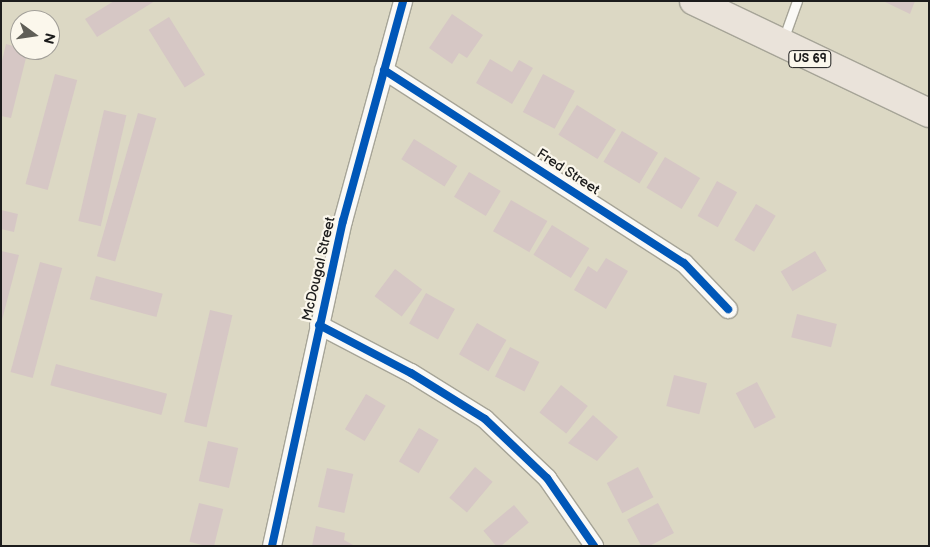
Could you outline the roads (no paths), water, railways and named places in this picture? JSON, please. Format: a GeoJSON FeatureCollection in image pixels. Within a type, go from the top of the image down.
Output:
{"type":"FeatureCollection","features":[{"type":"Feature","properties":{"kind":"main road","name":"US 69"},"geometry":{"type":"LineString","coordinates":[[694,1],[782,45],[929,113]]}},
{"type":"Feature","properties":{"kind":"street","name":"McDougal Street"},"geometry":{"type":"LineString","coordinates":[[272,546],[319,325],[403,1]]}},
{"type":"Feature","properties":{"kind":"street","name":"Fred Street"},"geometry":{"type":"LineString","coordinates":[[384,70],[684,263],[728,309]]}},
{"type":"Feature","properties":{"kind":"street"},"geometry":{"type":"LineString","coordinates":[[319,325],[411,373],[485,419],[547,478],[594,546]]}},
{"type":"Feature","properties":{"kind":"lane"},"geometry":{"type":"LineString","coordinates":[[782,45],[797,1]]}}]}
